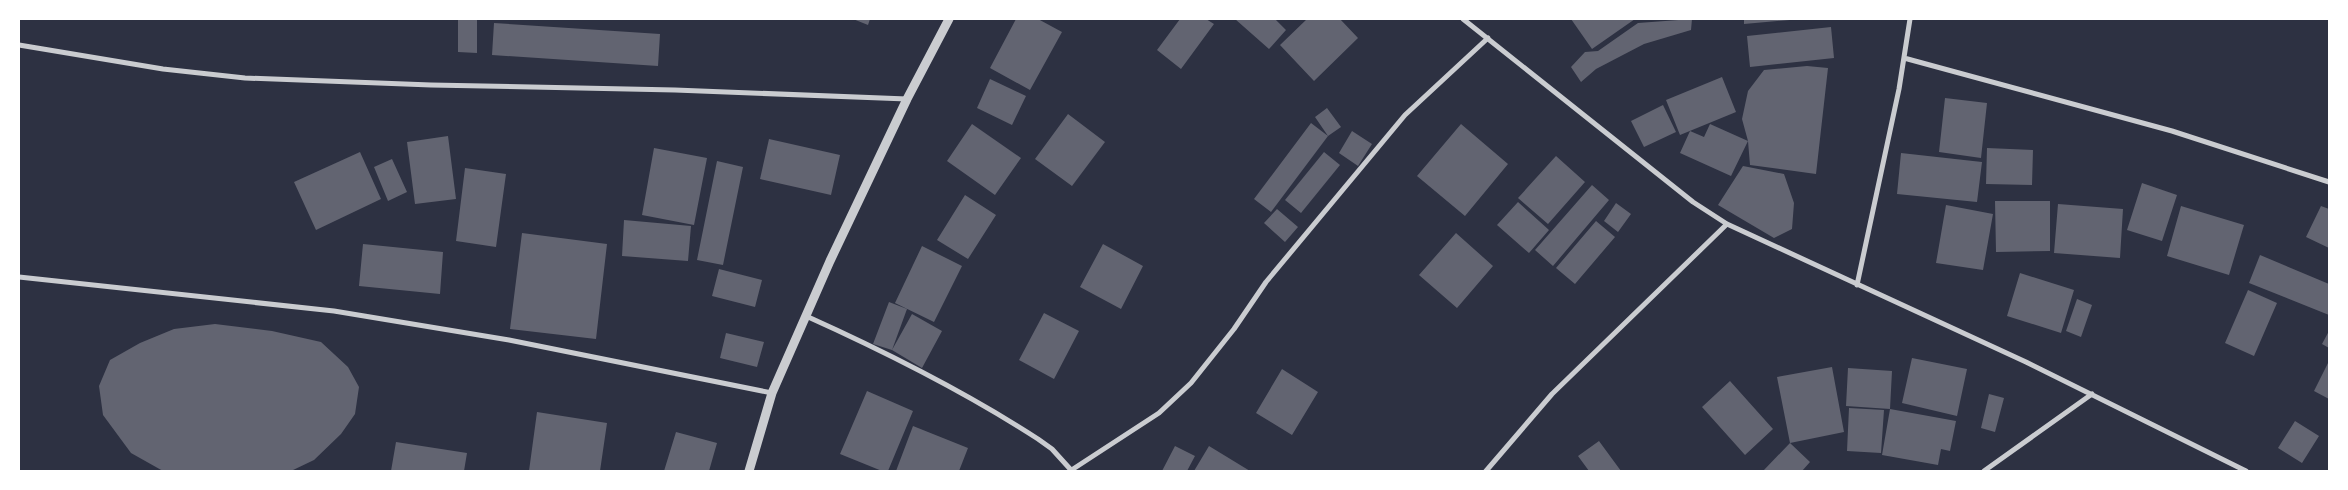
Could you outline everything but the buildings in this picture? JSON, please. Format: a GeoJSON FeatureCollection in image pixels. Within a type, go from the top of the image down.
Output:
{"type":"FeatureCollection","features":[{"type":"Feature","properties":{"kind":"street"},"geometry":{"type":"LineString","coordinates":[[749,471],[772,393],[806,316],[907,99],[949,19]]}},
{"type":"Feature","properties":{"kind":"street"},"geometry":{"type":"LineString","coordinates":[[1463,19],[1693,202],[1727,224],[2092,394],[2246,471]]}},
{"type":"Feature","properties":{"kind":"street"},"geometry":{"type":"LineString","coordinates":[[1857,285],[1886,158],[1910,19]]}},
{"type":"Feature","properties":{"kind":"street"},"geometry":{"type":"LineString","coordinates":[[806,316],[882,350],[942,381],[1038,439],[1052,449],[1071,470],[1159,412],[1191,383],[1234,329],[1266,282],[1405,115],[1488,38]]}},
{"type":"Feature","properties":{"kind":"street"},"geometry":{"type":"LineString","coordinates":[[19,45],[163,69],[244,78],[431,85],[675,90],[907,99]]}},
{"type":"Feature","properties":{"kind":"street"},"geometry":{"type":"LineString","coordinates":[[1904,58],[2172,131],[2329,182]]}},
{"type":"Feature","properties":{"kind":"street"},"geometry":{"type":"LineString","coordinates":[[1486,471],[1552,394],[1727,224]]}},
{"type":"Feature","properties":{"kind":"street"},"geometry":{"type":"LineString","coordinates":[[19,277],[334,311],[509,340],[772,393]]}},
{"type":"Feature","properties":{"kind":"street"},"geometry":{"type":"LineString","coordinates":[[1984,471],[2092,394]]}}]}
